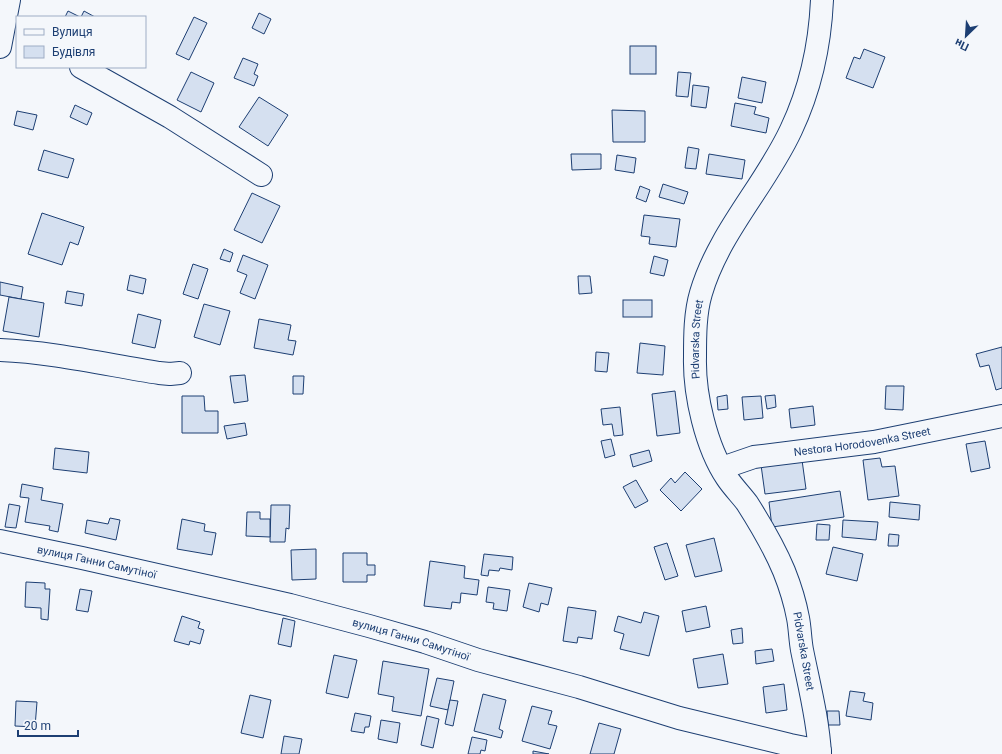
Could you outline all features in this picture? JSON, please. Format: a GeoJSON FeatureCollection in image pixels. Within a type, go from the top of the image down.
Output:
{"type":"FeatureCollection","features":[{"type":"Feature","properties":{"kind":"street"},"geometry":{"type":"LineString","coordinates":[[7,39],[9,0]]}},
{"type":"Feature","properties":{"kind":"street","name":"Pidvarska Street"},"geometry":{"type":"LineString","coordinates":[[820,752],[817,722],[802,648],[798,618],[791,590],[770,542],[758,520],[727,477],[711,443],[700,408],[695,359],[697,312],[709,270],[730,229],[782,147],[799,112],[813,66],[822,0]]}},
{"type":"Feature","properties":{"kind":"street"},"geometry":{"type":"LineString","coordinates":[[83,68],[170,117],[260,175]]}},
{"type":"Feature","properties":{"kind":"street"},"geometry":{"type":"LineString","coordinates":[[0,350],[26,352],[159,373],[180,373]]}},
{"type":"Feature","properties":{"kind":"street","name":"Nestora Horodovenka Street"},"geometry":{"type":"LineString","coordinates":[[722,468],[754,457],[874,442],[1002,416]]}},
{"type":"Feature","properties":{"kind":"street","name":"вулиця Ганни Самутіної"},"geometry":{"type":"LineString","coordinates":[[0,541],[97,561],[290,605],[425,642],[478,660],[579,686],[679,718],[820,752]]}},
{"type":"Feature","properties":{"kind":"building"},"geometry":{"type":"Polygon","coordinates":[[[68,11],[78,16],[66,16],[68,11]]]}},
{"type":"Feature","properties":{"kind":"building"},"geometry":{"type":"Polygon","coordinates":[[[84,11],[93,16],[82,16],[84,11]]]}},
{"type":"Feature","properties":{"kind":"building"},"geometry":{"type":"Polygon","coordinates":[[[259,13],[271,19],[264,34],[252,28],[259,13]]]}},
{"type":"Feature","properties":{"kind":"building"},"geometry":{"type":"Polygon","coordinates":[[[194,17],[207,23],[189,60],[176,54],[194,17]]]}},
{"type":"Feature","properties":{"kind":"building"},"geometry":{"type":"Polygon","coordinates":[[[630,46],[656,46],[656,74],[630,74],[630,46]]]}},
{"type":"Feature","properties":{"kind":"building"},"geometry":{"type":"Polygon","coordinates":[[[864,49],[885,57],[873,88],[846,78],[854,57],[860,59],[864,49]]]}},
{"type":"Feature","properties":{"kind":"building"},"geometry":{"type":"Polygon","coordinates":[[[243,58],[258,64],[254,74],[258,76],[254,86],[234,78],[243,58]]]}},
{"type":"Feature","properties":{"kind":"building"},"geometry":{"type":"Polygon","coordinates":[[[191,72],[214,83],[201,112],[177,100],[191,72]]]}},
{"type":"Feature","properties":{"kind":"building"},"geometry":{"type":"Polygon","coordinates":[[[678,72],[691,73],[688,97],[676,96],[678,72]]]}},
{"type":"Feature","properties":{"kind":"building"},"geometry":{"type":"Polygon","coordinates":[[[742,77],[766,82],[762,103],[738,98],[742,77]]]}},
{"type":"Feature","properties":{"kind":"building"},"geometry":{"type":"Polygon","coordinates":[[[693,85],[709,87],[706,108],[691,106],[693,85]]]}},
{"type":"Feature","properties":{"kind":"building"},"geometry":{"type":"Polygon","coordinates":[[[259,97],[288,115],[268,146],[239,127],[259,97]]]}},
{"type":"Feature","properties":{"kind":"building"},"geometry":{"type":"Polygon","coordinates":[[[735,103],[756,107],[754,114],[769,118],[766,133],[731,126],[735,103]]]}},
{"type":"Feature","properties":{"kind":"building"},"geometry":{"type":"Polygon","coordinates":[[[75,105],[92,113],[87,125],[70,117],[75,105]]]}},
{"type":"Feature","properties":{"kind":"building"},"geometry":{"type":"Polygon","coordinates":[[[612,110],[645,111],[645,142],[613,142],[612,110]]]}},
{"type":"Feature","properties":{"kind":"building"},"geometry":{"type":"Polygon","coordinates":[[[17,111],[37,115],[33,130],[14,125],[17,111]]]}},
{"type":"Feature","properties":{"kind":"building"},"geometry":{"type":"Polygon","coordinates":[[[688,147],[699,149],[696,169],[685,168],[688,147]]]}},
{"type":"Feature","properties":{"kind":"building"},"geometry":{"type":"Polygon","coordinates":[[[44,150],[74,159],[68,178],[38,170],[44,150]]]}},
{"type":"Feature","properties":{"kind":"building"},"geometry":{"type":"Polygon","coordinates":[[[571,154],[601,154],[601,169],[572,170],[571,154]]]}},
{"type":"Feature","properties":{"kind":"building"},"geometry":{"type":"Polygon","coordinates":[[[709,154],[745,160],[742,179],[706,174],[709,154]]]}},
{"type":"Feature","properties":{"kind":"building"},"geometry":{"type":"Polygon","coordinates":[[[617,155],[636,158],[634,173],[615,170],[617,155]]]}},
{"type":"Feature","properties":{"kind":"building"},"geometry":{"type":"Polygon","coordinates":[[[663,184],[688,192],[684,204],[659,197],[663,184]]]}},
{"type":"Feature","properties":{"kind":"building"},"geometry":{"type":"Polygon","coordinates":[[[640,186],[650,190],[646,202],[636,198],[640,186]]]}},
{"type":"Feature","properties":{"kind":"building"},"geometry":{"type":"Polygon","coordinates":[[[252,193],[280,206],[262,243],[234,230],[252,193]]]}},
{"type":"Feature","properties":{"kind":"building"},"geometry":{"type":"Polygon","coordinates":[[[42,213],[84,227],[78,245],[70,242],[62,265],[28,254],[42,213]]]}},
{"type":"Feature","properties":{"kind":"building"},"geometry":{"type":"Polygon","coordinates":[[[644,215],[680,219],[676,247],[649,244],[650,237],[641,236],[644,215]]]}},
{"type":"Feature","properties":{"kind":"building"},"geometry":{"type":"Polygon","coordinates":[[[224,249],[233,253],[230,262],[220,259],[224,249]]]}},
{"type":"Feature","properties":{"kind":"building"},"geometry":{"type":"Polygon","coordinates":[[[243,255],[268,265],[255,299],[240,293],[247,275],[237,271],[243,255]]]}},
{"type":"Feature","properties":{"kind":"building"},"geometry":{"type":"Polygon","coordinates":[[[654,256],[668,260],[664,276],[650,273],[654,256]]]}},
{"type":"Feature","properties":{"kind":"building"},"geometry":{"type":"Polygon","coordinates":[[[193,264],[208,269],[198,299],[183,294],[193,264]]]}},
{"type":"Feature","properties":{"kind":"building"},"geometry":{"type":"Polygon","coordinates":[[[130,275],[146,279],[143,294],[127,290],[130,275]]]}},
{"type":"Feature","properties":{"kind":"building"},"geometry":{"type":"Polygon","coordinates":[[[578,276],[590,276],[592,293],[579,294],[578,276]]]}},
{"type":"Feature","properties":{"kind":"building"},"geometry":{"type":"Polygon","coordinates":[[[0,282],[23,287],[21,299],[0,295],[0,282]]]}},
{"type":"Feature","properties":{"kind":"building"},"geometry":{"type":"Polygon","coordinates":[[[67,291],[84,294],[82,306],[65,303],[67,291]]]}},
{"type":"Feature","properties":{"kind":"building"},"geometry":{"type":"Polygon","coordinates":[[[9,297],[44,303],[39,337],[3,331],[9,297]]]}},
{"type":"Feature","properties":{"kind":"building"},"geometry":{"type":"Polygon","coordinates":[[[623,300],[652,300],[652,317],[623,317],[623,300]]]}},
{"type":"Feature","properties":{"kind":"building"},"geometry":{"type":"Polygon","coordinates":[[[204,304],[230,311],[220,345],[194,337],[204,304]]]}},
{"type":"Feature","properties":{"kind":"building"},"geometry":{"type":"Polygon","coordinates":[[[138,314],[161,320],[155,348],[132,343],[138,314]]]}},
{"type":"Feature","properties":{"kind":"building"},"geometry":{"type":"Polygon","coordinates":[[[259,319],[291,325],[288,340],[296,341],[293,355],[254,348],[259,319]]]}},
{"type":"Feature","properties":{"kind":"building"},"geometry":{"type":"Polygon","coordinates":[[[640,343],[665,346],[663,375],[637,373],[640,343]]]}},
{"type":"Feature","properties":{"kind":"building"},"geometry":{"type":"Polygon","coordinates":[[[1002,347],[1002,388],[996,390],[989,365],[980,367],[976,354],[1002,347]]]}},
{"type":"Feature","properties":{"kind":"building"},"geometry":{"type":"Polygon","coordinates":[[[596,352],[609,353],[607,372],[595,371],[596,352]]]}},
{"type":"Feature","properties":{"kind":"building"},"geometry":{"type":"Polygon","coordinates":[[[245,375],[248,401],[234,403],[230,376],[245,375]]]}},
{"type":"Feature","properties":{"kind":"building"},"geometry":{"type":"Polygon","coordinates":[[[293,376],[304,376],[303,394],[293,394],[293,376]]]}},
{"type":"Feature","properties":{"kind":"building"},"geometry":{"type":"Polygon","coordinates":[[[886,386],[904,386],[903,410],[885,409],[886,386]]]}},
{"type":"Feature","properties":{"kind":"building"},"geometry":{"type":"Polygon","coordinates":[[[675,391],[680,433],[657,436],[652,394],[675,391]]]}},
{"type":"Feature","properties":{"kind":"building"},"geometry":{"type":"Polygon","coordinates":[[[727,395],[728,409],[718,410],[717,397],[727,395]]]}},
{"type":"Feature","properties":{"kind":"building"},"geometry":{"type":"Polygon","coordinates":[[[775,395],[776,407],[767,409],[765,396],[775,395]]]}},
{"type":"Feature","properties":{"kind":"building"},"geometry":{"type":"Polygon","coordinates":[[[182,396],[204,396],[205,411],[218,411],[218,433],[182,433],[182,396]]]}},
{"type":"Feature","properties":{"kind":"building"},"geometry":{"type":"Polygon","coordinates":[[[761,396],[763,418],[744,420],[742,397],[761,396]]]}},
{"type":"Feature","properties":{"kind":"building"},"geometry":{"type":"Polygon","coordinates":[[[813,406],[815,425],[791,428],[789,409],[813,406]]]}},
{"type":"Feature","properties":{"kind":"building"},"geometry":{"type":"Polygon","coordinates":[[[620,407],[623,435],[614,436],[612,424],[603,425],[601,409],[620,407]]]}},
{"type":"Feature","properties":{"kind":"building"},"geometry":{"type":"Polygon","coordinates":[[[245,423],[247,435],[227,439],[224,426],[245,423]]]}},
{"type":"Feature","properties":{"kind":"building"},"geometry":{"type":"Polygon","coordinates":[[[611,439],[615,455],[605,458],[601,441],[611,439]]]}},
{"type":"Feature","properties":{"kind":"building"},"geometry":{"type":"Polygon","coordinates":[[[985,441],[990,468],[971,472],[966,444],[985,441]]]}},
{"type":"Feature","properties":{"kind":"building"},"geometry":{"type":"Polygon","coordinates":[[[55,448],[89,452],[87,473],[53,469],[55,448]]]}},
{"type":"Feature","properties":{"kind":"building"},"geometry":{"type":"Polygon","coordinates":[[[649,450],[652,461],[633,467],[630,455],[649,450]]]}},
{"type":"Feature","properties":{"kind":"building"},"geometry":{"type":"Polygon","coordinates":[[[880,458],[882,467],[895,466],[899,496],[868,500],[863,460],[880,458]]]}},
{"type":"Feature","properties":{"kind":"building"},"geometry":{"type":"Polygon","coordinates":[[[802,460],[806,489],[765,494],[761,465],[802,460]]]}},
{"type":"Feature","properties":{"kind":"building"},"geometry":{"type":"Polygon","coordinates":[[[685,472],[702,489],[681,511],[660,490],[671,478],[675,483],[685,472]]]}},
{"type":"Feature","properties":{"kind":"building"},"geometry":{"type":"Polygon","coordinates":[[[636,480],[648,501],[635,508],[623,487],[636,480]]]}},
{"type":"Feature","properties":{"kind":"building"},"geometry":{"type":"Polygon","coordinates":[[[22,484],[43,488],[41,500],[63,504],[58,532],[49,530],[50,526],[25,522],[29,498],[20,497],[22,484]]]}},
{"type":"Feature","properties":{"kind":"building"},"geometry":{"type":"Polygon","coordinates":[[[840,491],[844,517],[772,527],[769,502],[840,491]]]}},
{"type":"Feature","properties":{"kind":"building"},"geometry":{"type":"Polygon","coordinates":[[[890,502],[920,505],[919,520],[889,517],[890,502]]]}},
{"type":"Feature","properties":{"kind":"building"},"geometry":{"type":"Polygon","coordinates":[[[9,504],[20,506],[16,528],[5,527],[9,504]]]}},
{"type":"Feature","properties":{"kind":"building"},"geometry":{"type":"Polygon","coordinates":[[[271,505],[290,505],[289,529],[286,528],[285,542],[270,542],[271,505]]]}},
{"type":"Feature","properties":{"kind":"building"},"geometry":{"type":"Polygon","coordinates":[[[247,512],[260,512],[260,519],[270,519],[270,537],[246,536],[247,512]]]}},
{"type":"Feature","properties":{"kind":"building"},"geometry":{"type":"Polygon","coordinates":[[[110,518],[120,520],[116,540],[85,533],[87,520],[108,524],[110,518]]]}},
{"type":"Feature","properties":{"kind":"building"},"geometry":{"type":"Polygon","coordinates":[[[182,519],[205,524],[204,531],[216,533],[212,555],[177,549],[182,519]]]}},
{"type":"Feature","properties":{"kind":"building"},"geometry":{"type":"Polygon","coordinates":[[[843,520],[878,522],[876,540],[842,537],[843,520]]]}},
{"type":"Feature","properties":{"kind":"building"},"geometry":{"type":"Polygon","coordinates":[[[817,524],[830,525],[829,540],[816,540],[817,524]]]}},
{"type":"Feature","properties":{"kind":"building"},"geometry":{"type":"Polygon","coordinates":[[[889,534],[899,535],[898,546],[888,546],[889,534]]]}},
{"type":"Feature","properties":{"kind":"building"},"geometry":{"type":"Polygon","coordinates":[[[714,538],[722,571],[695,577],[686,545],[714,538]]]}},
{"type":"Feature","properties":{"kind":"building"},"geometry":{"type":"Polygon","coordinates":[[[667,543],[678,576],[665,580],[654,547],[667,543]]]}},
{"type":"Feature","properties":{"kind":"building"},"geometry":{"type":"Polygon","coordinates":[[[833,547],[863,554],[857,581],[826,574],[833,547]]]}},
{"type":"Feature","properties":{"kind":"building"},"geometry":{"type":"Polygon","coordinates":[[[316,549],[316,579],[292,580],[291,550],[316,549]]]}},
{"type":"Feature","properties":{"kind":"building"},"geometry":{"type":"Polygon","coordinates":[[[343,553],[367,553],[367,565],[375,565],[375,575],[367,575],[367,582],[343,582],[343,553]]]}},
{"type":"Feature","properties":{"kind":"building"},"geometry":{"type":"Polygon","coordinates":[[[484,554],[513,557],[512,570],[500,568],[499,571],[489,570],[488,576],[481,575],[484,554]]]}},
{"type":"Feature","properties":{"kind":"building"},"geometry":{"type":"Polygon","coordinates":[[[430,561],[465,566],[464,578],[479,580],[477,595],[461,593],[460,603],[452,602],[451,609],[424,606],[430,561]]]}},
{"type":"Feature","properties":{"kind":"building"},"geometry":{"type":"Polygon","coordinates":[[[26,582],[45,583],[45,589],[50,589],[48,620],[41,619],[41,608],[25,607],[26,582]]]}},
{"type":"Feature","properties":{"kind":"building"},"geometry":{"type":"Polygon","coordinates":[[[529,583],[552,588],[548,605],[541,603],[539,612],[523,607],[529,583]]]}},
{"type":"Feature","properties":{"kind":"building"},"geometry":{"type":"Polygon","coordinates":[[[488,587],[510,590],[507,611],[493,609],[494,603],[486,602],[488,587]]]}},
{"type":"Feature","properties":{"kind":"building"},"geometry":{"type":"Polygon","coordinates":[[[80,589],[92,591],[88,612],[76,610],[80,589]]]}},
{"type":"Feature","properties":{"kind":"building"},"geometry":{"type":"Polygon","coordinates":[[[706,606],[710,627],[686,632],[682,611],[706,606]]]}},
{"type":"Feature","properties":{"kind":"building"},"geometry":{"type":"Polygon","coordinates":[[[568,607],[596,611],[592,639],[578,637],[577,643],[563,641],[568,607]]]}},
{"type":"Feature","properties":{"kind":"building"},"geometry":{"type":"Polygon","coordinates":[[[644,612],[659,616],[649,656],[620,649],[624,634],[614,631],[618,616],[641,623],[644,612]]]}},
{"type":"Feature","properties":{"kind":"building"},"geometry":{"type":"Polygon","coordinates":[[[182,616],[200,622],[198,628],[204,630],[200,644],[190,641],[189,645],[174,641],[182,616]]]}},
{"type":"Feature","properties":{"kind":"building"},"geometry":{"type":"Polygon","coordinates":[[[283,618],[295,621],[291,647],[278,644],[283,618]]]}},
{"type":"Feature","properties":{"kind":"building"},"geometry":{"type":"Polygon","coordinates":[[[742,628],[743,643],[733,644],[731,630],[742,628]]]}},
{"type":"Feature","properties":{"kind":"building"},"geometry":{"type":"Polygon","coordinates":[[[772,649],[774,661],[756,664],[755,651],[772,649]]]}},
{"type":"Feature","properties":{"kind":"building"},"geometry":{"type":"Polygon","coordinates":[[[723,654],[728,684],[698,688],[693,659],[723,654]]]}},
{"type":"Feature","properties":{"kind":"building"},"geometry":{"type":"Polygon","coordinates":[[[334,655],[357,660],[348,698],[326,693],[334,655]]]}},
{"type":"Feature","properties":{"kind":"building"},"geometry":{"type":"Polygon","coordinates":[[[383,661],[429,669],[421,716],[392,711],[394,697],[378,694],[383,661]]]}},
{"type":"Feature","properties":{"kind":"building"},"geometry":{"type":"Polygon","coordinates":[[[437,678],[454,681],[448,710],[430,706],[437,678]]]}},
{"type":"Feature","properties":{"kind":"building"},"geometry":{"type":"Polygon","coordinates":[[[784,684],[787,710],[766,713],[763,687],[784,684]]]}},
{"type":"Feature","properties":{"kind":"building"},"geometry":{"type":"Polygon","coordinates":[[[850,691],[865,693],[863,701],[873,703],[871,720],[846,716],[850,691]]]}},
{"type":"Feature","properties":{"kind":"building"},"geometry":{"type":"Polygon","coordinates":[[[483,694],[506,700],[499,729],[503,731],[501,738],[474,731],[483,694]]]}},
{"type":"Feature","properties":{"kind":"building"},"geometry":{"type":"Polygon","coordinates":[[[250,695],[271,700],[263,738],[241,733],[250,695]]]}},
{"type":"Feature","properties":{"kind":"building"},"geometry":{"type":"Polygon","coordinates":[[[450,700],[458,701],[453,726],[445,724],[450,700]]]}},
{"type":"Feature","properties":{"kind":"building"},"geometry":{"type":"Polygon","coordinates":[[[16,701],[37,702],[35,727],[15,726],[16,701]]]}},
{"type":"Feature","properties":{"kind":"building"},"geometry":{"type":"Polygon","coordinates":[[[532,706],[552,711],[548,724],[557,726],[550,749],[522,741],[532,706]]]}},
{"type":"Feature","properties":{"kind":"building"},"geometry":{"type":"Polygon","coordinates":[[[827,711],[839,711],[840,725],[828,725],[827,711]]]}},
{"type":"Feature","properties":{"kind":"building"},"geometry":{"type":"Polygon","coordinates":[[[355,713],[371,716],[369,727],[365,727],[364,733],[351,731],[355,713]]]}},
{"type":"Feature","properties":{"kind":"building"},"geometry":{"type":"Polygon","coordinates":[[[427,716],[439,719],[433,748],[421,745],[427,716]]]}},
{"type":"Feature","properties":{"kind":"building"},"geometry":{"type":"Polygon","coordinates":[[[381,720],[400,723],[397,743],[378,739],[381,720]]]}},
{"type":"Feature","properties":{"kind":"building"},"geometry":{"type":"Polygon","coordinates":[[[599,723],[621,729],[614,754],[590,754],[599,723]]]}},
{"type":"Feature","properties":{"kind":"building"},"geometry":{"type":"Polygon","coordinates":[[[284,736],[302,739],[299,754],[281,754],[284,736]]]}},
{"type":"Feature","properties":{"kind":"building"},"geometry":{"type":"Polygon","coordinates":[[[472,737],[487,740],[485,751],[481,750],[480,754],[468,754],[472,737]]]}},
{"type":"Feature","properties":{"kind":"building"},"geometry":{"type":"Polygon","coordinates":[[[533,751],[549,754],[533,754],[533,751]]]}}]}
